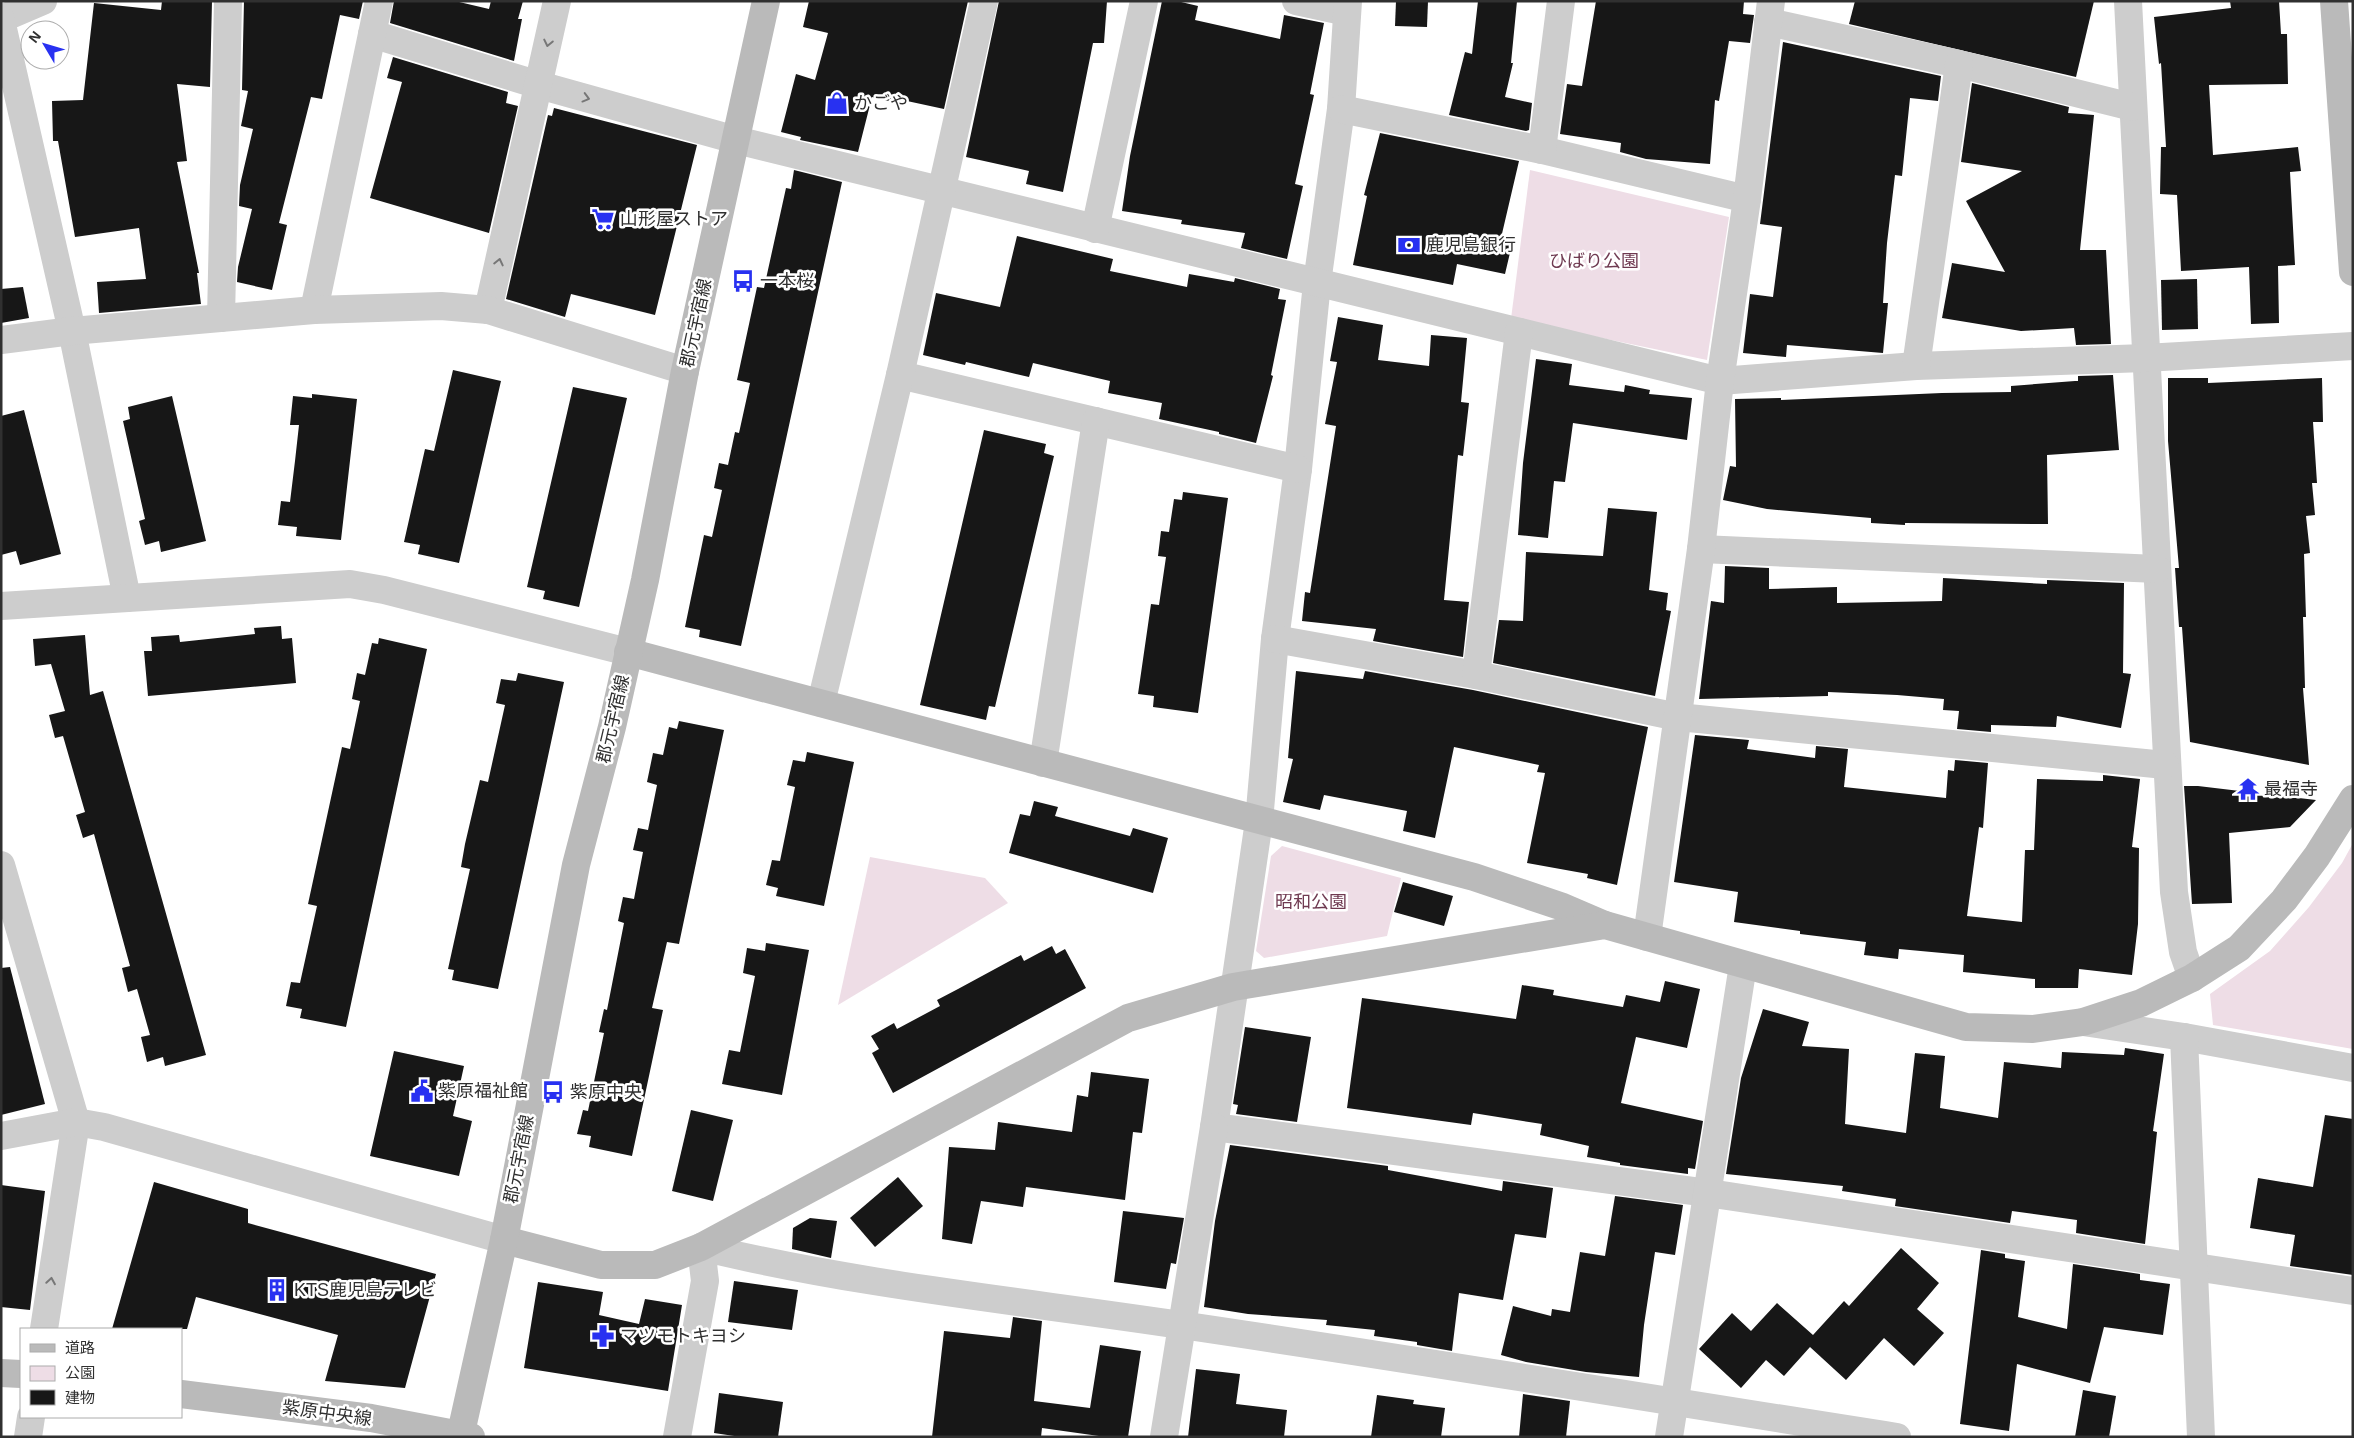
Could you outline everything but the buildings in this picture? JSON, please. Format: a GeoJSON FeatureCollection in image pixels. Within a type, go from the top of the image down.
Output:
{"type":"FeatureCollection","features":[{"type":"Feature","properties":{"kind":"street"},"geometry":{"type":"LineString","coordinates":[[42,1],[1,20],[72,331],[127,598]]}},
{"type":"Feature","properties":{"kind":"street"},"geometry":{"type":"LineString","coordinates":[[221,318],[228,1]]}},
{"type":"Feature","properties":{"kind":"street"},"geometry":{"type":"LineString","coordinates":[[314,310],[379,1]]}},
{"type":"Feature","properties":{"kind":"street"},"geometry":{"type":"LineString","coordinates":[[488,310],[557,1]]}},
{"type":"Feature","properties":{"kind":"street","name":"郡元宇宿線"},"geometry":{"type":"LineString","coordinates":[[464,1436],[504,1240],[576,865],[612,727],[645,580],[685,371],[766,1]]}},
{"type":"Feature","properties":{"kind":"street"},"geometry":{"type":"LineString","coordinates":[[821,703],[900,375],[984,1]]}},
{"type":"Feature","properties":{"kind":"street"},"geometry":{"type":"LineString","coordinates":[[1094,229],[1144,1]]}},
{"type":"Feature","properties":{"kind":"street"},"geometry":{"type":"LineString","coordinates":[[1164,1437],[1214,1127],[1233,987],[1259,821],[1275,639],[1298,469],[1317,283],[1341,109],[1347,7],[1296,1]]}},
{"type":"Feature","properties":{"kind":"street"},"geometry":{"type":"LineString","coordinates":[[1542,150],[1560,1]]}},
{"type":"Feature","properties":{"kind":"street"},"geometry":{"type":"LineString","coordinates":[[2128,1],[2174,892],[2183,952],[2192,978]]}},
{"type":"Feature","properties":{"kind":"street"},"geometry":{"type":"LineString","coordinates":[[2334,1],[2353,272]]}},
{"type":"Feature","properties":{"kind":"street"},"geometry":{"type":"LineString","coordinates":[[1647,937],[1701,549],[1720,381],[1747,199],[1769,12],[1958,64],[2132,107]]}},
{"type":"Feature","properties":{"kind":"street"},"geometry":{"type":"LineString","coordinates":[[372,34],[539,85],[736,140],[1720,381],[1916,366],[2145,358],[2353,346]]}},
{"type":"Feature","properties":{"kind":"street"},"geometry":{"type":"LineString","coordinates":[[1916,366],[1958,64]]}},
{"type":"Feature","properties":{"kind":"street"},"geometry":{"type":"LineString","coordinates":[[1341,109],[1542,150],[1747,199]]}},
{"type":"Feature","properties":{"kind":"street"},"geometry":{"type":"LineString","coordinates":[[1,340],[72,331],[314,310],[441,306],[488,310],[685,371]]}},
{"type":"Feature","properties":{"kind":"street"},"geometry":{"type":"LineString","coordinates":[[1476,675],[1520,332]]}},
{"type":"Feature","properties":{"kind":"street"},"geometry":{"type":"LineString","coordinates":[[900,375],[1298,469]]}},
{"type":"Feature","properties":{"kind":"street"},"geometry":{"type":"LineString","coordinates":[[1043,764],[1096,421]]}},
{"type":"Feature","properties":{"kind":"street"},"geometry":{"type":"LineString","coordinates":[[1701,549],[2157,569]]}},
{"type":"Feature","properties":{"kind":"street"},"geometry":{"type":"LineString","coordinates":[[1,606],[350,584],[384,590],[628,652],[1043,764],[1474,877],[1563,907],[1605,925],[1966,1027],[2033,1029],[2083,1022],[2141,1003],[2192,978],[2239,948],[2284,900],[2317,856],[2353,799]]}},
{"type":"Feature","properties":{"kind":"street"},"geometry":{"type":"LineString","coordinates":[[1275,639],[1476,675],[1678,717],[2166,766]]}},
{"type":"Feature","properties":{"kind":"street"},"geometry":{"type":"LineString","coordinates":[[3,877],[76,1122],[44,1328]]}},
{"type":"Feature","properties":{"kind":"street"},"geometry":{"type":"LineString","coordinates":[[1,1136],[76,1122],[104,1127],[504,1240],[601,1265],[655,1265],[701,1247],[1128,1018],[1233,987],[1605,925]]}},
{"type":"Feature","properties":{"kind":"street"},"geometry":{"type":"LineString","coordinates":[[1669,1437],[1743,965]]}},
{"type":"Feature","properties":{"kind":"street"},"geometry":{"type":"LineString","coordinates":[[2083,1022],[2184,1037],[2353,1068]]}},
{"type":"Feature","properties":{"kind":"street"},"geometry":{"type":"LineString","coordinates":[[2184,1037],[2201,1437]]}},
{"type":"Feature","properties":{"kind":"street"},"geometry":{"type":"LineString","coordinates":[[1214,1127],[1708,1193],[2353,1291]]}},
{"type":"Feature","properties":{"kind":"street"},"geometry":{"type":"LineString","coordinates":[[701,1247],[763,1262],[886,1283],[1182,1325],[1898,1437]]}},
{"type":"Feature","properties":{"kind":"street"},"geometry":{"type":"LineString","coordinates":[[677,1437],[705,1281],[701,1247]]}},
{"type":"Feature","properties":{"kind":"street"},"geometry":{"type":"LineString","coordinates":[[1,1373],[20,1374]]}},
{"type":"Feature","properties":{"kind":"street","name":"紫原中央線"},"geometry":{"type":"LineString","coordinates":[[182,1394],[370,1418],[464,1436]]}},
{"type":"Feature","properties":{"kind":"street"},"geometry":{"type":"LineString","coordinates":[[28,1437],[30,1418]]}},
{"type":"Feature","properties":{"kind":"green space","name":"ひばり公園"},"geometry":{"type":"Polygon","coordinates":[[[1530,170],[1729,217],[1707,360],[1511,319],[1530,170]]]}},
{"type":"Feature","properties":{"kind":"green space"},"geometry":{"type":"Polygon","coordinates":[[[2353,843],[2353,1049],[2213,1025],[2210,994],[2270,951],[2309,907],[2342,863],[2353,843]]]}},
{"type":"Feature","properties":{"kind":"green space","name":"昭和公園"},"geometry":{"type":"Polygon","coordinates":[[[1282,846],[1401,878],[1387,936],[1264,958],[1256,951],[1271,856],[1282,846]]]}},
{"type":"Feature","properties":{"kind":"green space"},"geometry":{"type":"Polygon","coordinates":[[[870,857],[985,878],[1008,903],[838,1005],[870,857]]]}},
{"type":"Feature","properties":{"kind":"place","name":"かごや"},"geometry":{"type":"Point","coordinates":[837,103]}},
{"type":"Feature","properties":{"kind":"place","name":"山形屋ストア"},"geometry":{"type":"Point","coordinates":[603,219]}},
{"type":"Feature","properties":{"kind":"place","name":"鹿児島銀行"},"geometry":{"type":"Point","coordinates":[1409,245]}},
{"type":"Feature","properties":{"kind":"place","name":"一本桜"},"geometry":{"type":"Point","coordinates":[743,281]}},
{"type":"Feature","properties":{"kind":"place","name":"最福寺"},"geometry":{"type":"Point","coordinates":[2248,789]}},
{"type":"Feature","properties":{"kind":"place","name":"紫原福祉館"},"geometry":{"type":"Point","coordinates":[422,1091]}},
{"type":"Feature","properties":{"kind":"place","name":"紫原中央"},"geometry":{"type":"Point","coordinates":[553,1092]}},
{"type":"Feature","properties":{"kind":"place","name":"KTS鹿児島テレビ"},"geometry":{"type":"Point","coordinates":[277,1290]}},
{"type":"Feature","properties":{"kind":"place","name":"マツモトキヨシ"},"geometry":{"type":"Point","coordinates":[603,1336]}}]}
